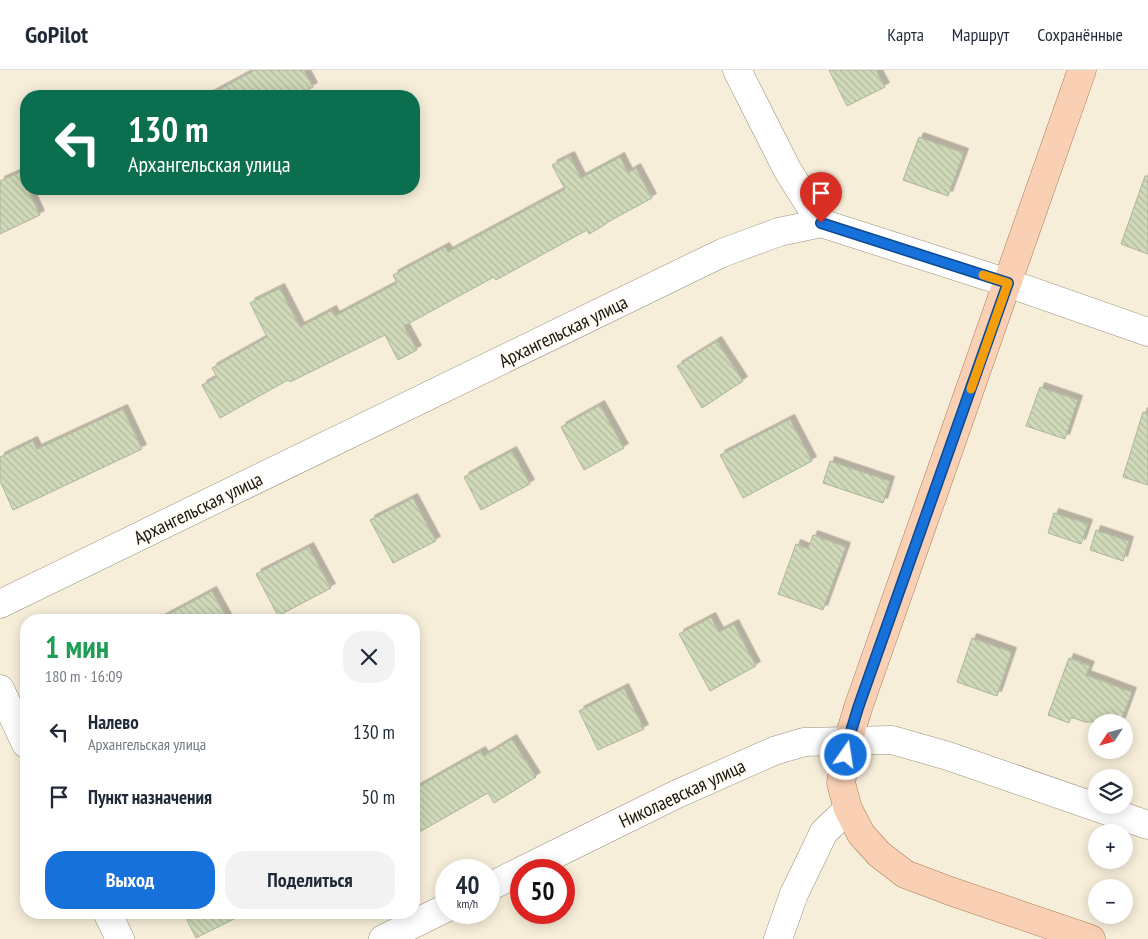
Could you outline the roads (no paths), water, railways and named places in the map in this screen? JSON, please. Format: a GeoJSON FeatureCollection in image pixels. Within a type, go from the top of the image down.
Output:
{"type":"FeatureCollection","features":[{"type":"Feature","properties":{"kind":"main road"},"geometry":{"type":"LineString","coordinates":[[1082,70],[858,708],[848,741],[841,783],[848,809],[861,834],[879,854],[905,874],[1091,939]]}},
{"type":"Feature","properties":{"kind":"street"},"geometry":{"type":"LineString","coordinates":[[736,70],[788,171],[821,223]]}},
{"type":"Feature","properties":{"kind":"street","name":"Архангельская улица"},"geometry":{"type":"LineString","coordinates":[[0,604],[722,253],[779,232],[821,223],[1008,283],[1148,332]]}},
{"type":"Feature","properties":{"kind":"street"},"geometry":{"type":"LineString","coordinates":[[0,689],[20,731]]}},
{"type":"Feature","properties":{"kind":"street","name":"Николаевская улица"},"geometry":{"type":"LineString","coordinates":[[544,859],[676,794],[774,751],[804,742],[892,740],[938,753],[1148,825]]}},
{"type":"Feature","properties":{"kind":"street"},"geometry":{"type":"LineString","coordinates":[[778,939],[794,894],[824,832],[848,809]]}},
{"type":"Feature","properties":{"kind":"street"},"geometry":{"type":"LineString","coordinates":[[383,939],[435,913]]}},
{"type":"Feature","properties":{"kind":"street"},"geometry":{"type":"LineString","coordinates":[[110,919],[120,939]]}}]}
